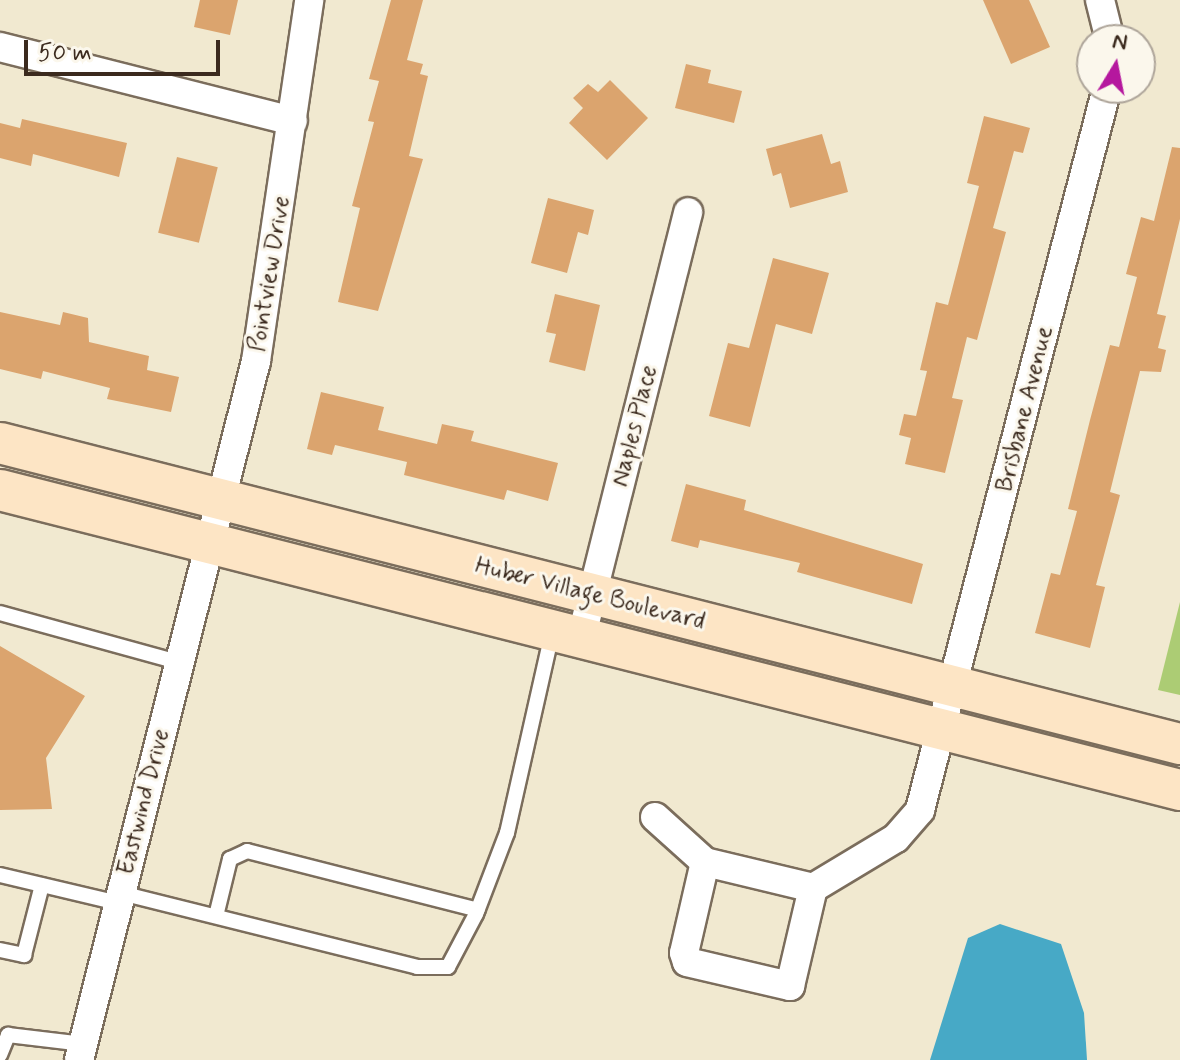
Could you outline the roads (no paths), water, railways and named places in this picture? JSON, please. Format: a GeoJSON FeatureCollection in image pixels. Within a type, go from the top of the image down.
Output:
{"type":"FeatureCollection","features":[{"type":"Feature","properties":{"kind":"street","name":"Pointview Drive"},"geometry":{"type":"LineString","coordinates":[[208,543],[256,361],[309,0]]}},
{"type":"Feature","properties":{"kind":"street"},"geometry":{"type":"LineString","coordinates":[[1100,0],[1106,24]]}},
{"type":"Feature","properties":{"kind":"street"},"geometry":{"type":"LineString","coordinates":[[0,47],[293,121]]}},
{"type":"Feature","properties":{"kind":"street","name":"Brisbane Avenue"},"geometry":{"type":"LineString","coordinates":[[813,888],[910,825],[926,798],[1103,104]]}},
{"type":"Feature","properties":{"kind":"street","name":"Naples Place"},"geometry":{"type":"LineString","coordinates":[[567,636],[592,595],[688,212]]}},
{"type":"Feature","properties":{"kind":"street","name":"Huber Village Boulevard"},"geometry":{"type":"LineString","coordinates":[[0,443],[1180,744]]}},
{"type":"Feature","properties":{"kind":"street","name":"Huber Village Boulevard"},"geometry":{"type":"LineString","coordinates":[[0,490],[1180,790]]}},
{"type":"Feature","properties":{"kind":"street","name":"Eastwind Drive"},"geometry":{"type":"LineString","coordinates":[[81,1052],[208,543]]}},
{"type":"Feature","properties":{"kind":"street"},"geometry":{"type":"LineString","coordinates":[[655,817],[705,862],[813,888],[790,986],[687,962],[684,953],[705,862]]}},
{"type":"Feature","properties":{"kind":"lane"},"geometry":{"type":"LineString","coordinates":[[0,613],[178,662]]}},
{"type":"Feature","properties":{"kind":"lane"},"geometry":{"type":"LineString","coordinates":[[0,875],[216,916],[417,967],[448,967],[478,910],[507,833],[567,636]]}},
{"type":"Feature","properties":{"kind":"lane"},"geometry":{"type":"LineString","coordinates":[[216,916],[230,859],[247,851],[478,910]]}},
{"type":"Feature","properties":{"kind":"lane"},"geometry":{"type":"LineString","coordinates":[[0,950],[24,955],[42,885]]}},
{"type":"Feature","properties":{"kind":"lane"},"geometry":{"type":"LineString","coordinates":[[0,1055],[8,1035],[81,1052]]}},
{"type":"Feature","properties":{"kind":"water"},"geometry":{"type":"Polygon","coordinates":[[[1000,924],[1061,944],[1084,1013],[1087,1060],[930,1060],[968,938],[1000,924]]]}}]}
